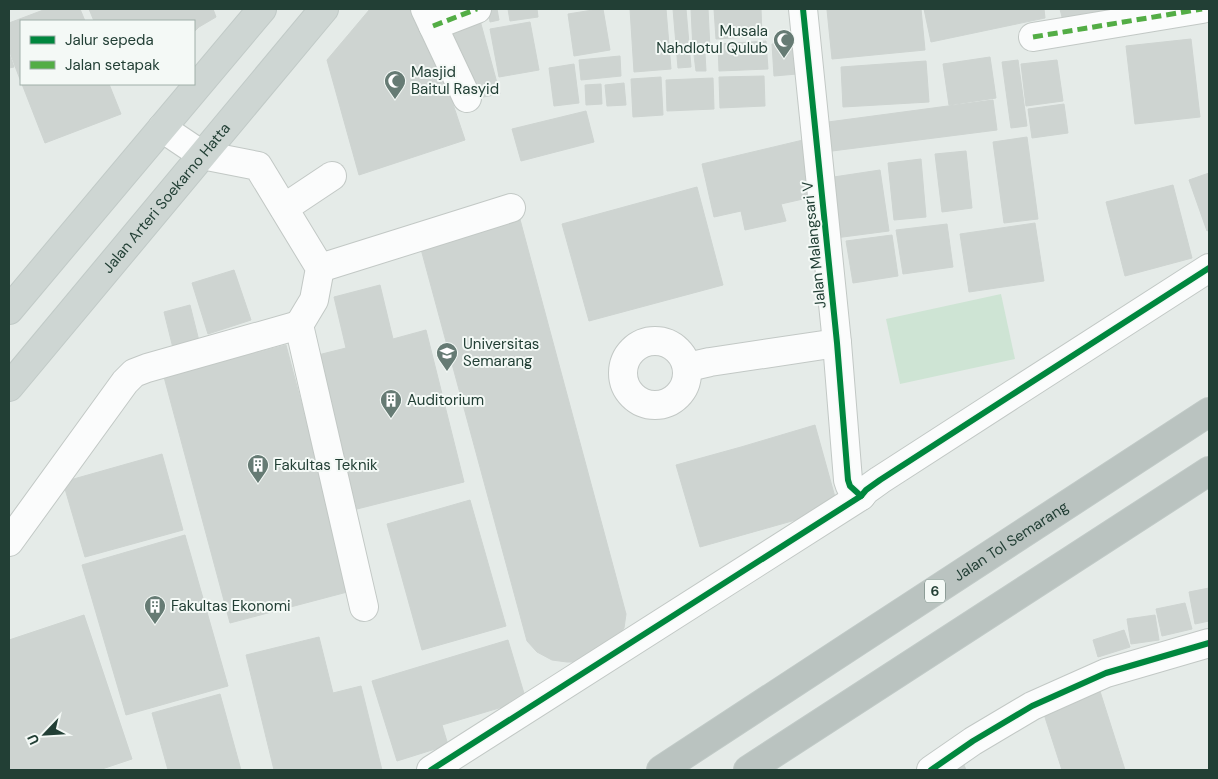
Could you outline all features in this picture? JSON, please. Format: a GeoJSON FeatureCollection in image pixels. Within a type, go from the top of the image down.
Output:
{"type":"FeatureCollection","features":[{"type":"Feature","properties":{"kind":"highway","name":"Jalan Tol Semarang"},"geometry":{"type":"LineString","coordinates":[[661,770],[1209,412]]}},
{"type":"Feature","properties":{"kind":"highway"},"geometry":{"type":"LineString","coordinates":[[748,770],[1209,471]]}},
{"type":"Feature","properties":{"kind":"main road"},"geometry":{"type":"LineString","coordinates":[[9,310],[262,9]]}},
{"type":"Feature","properties":{"kind":"main road","name":"Jalan Arteri Soekarno Hatta"},"geometry":{"type":"LineString","coordinates":[[9,386],[324,9]]}},
{"type":"Feature","properties":{"kind":"street"},"geometry":{"type":"LineString","coordinates":[[468,98],[429,17],[476,9]]}},
{"type":"Feature","properties":{"kind":"street","name":"Jalan Malangsari V"},"geometry":{"type":"LineString","coordinates":[[802,9],[837,343],[855,488]]}},
{"type":"Feature","properties":{"kind":"street"},"geometry":{"type":"LineString","coordinates":[[1034,37],[1202,9]]}},
{"type":"Feature","properties":{"kind":"street"},"geometry":{"type":"LineString","coordinates":[[9,542],[125,382],[134,373],[299,325],[314,300],[320,268],[258,166],[202,155],[162,128]]}},
{"type":"Feature","properties":{"kind":"street"},"geometry":{"type":"LineString","coordinates":[[284,208],[332,176]]}},
{"type":"Feature","properties":{"kind":"street"},"geometry":{"type":"LineString","coordinates":[[320,268],[511,208]]}},
{"type":"Feature","properties":{"kind":"street"},"geometry":{"type":"LineString","coordinates":[[431,770],[855,488],[866,490],[1209,268]]}},
{"type":"Feature","properties":{"kind":"street"},"geometry":{"type":"LineString","coordinates":[[299,325],[364,607]]}},
{"type":"Feature","properties":{"kind":"street"},"geometry":{"type":"LineString","coordinates":[[688,367],[837,343]]}},
{"type":"Feature","properties":{"kind":"street"},"geometry":{"type":"LineString","coordinates":[[931,770],[973,741],[1032,706],[1106,673],[1209,643]]}},
{"type":"Feature","properties":{"kind":"green space"},"geometry":{"type":"Polygon","coordinates":[[[1001,294],[1015,359],[900,384],[886,319],[1001,294]]]}},
{"type":"Feature","properties":{"kind":"building"},"geometry":{"type":"Polygon","coordinates":[[[46,9],[80,9],[85,20],[20,20],[20,79],[9,50],[9,23],[46,9]]]}},
{"type":"Feature","properties":{"kind":"building"},"geometry":{"type":"Polygon","coordinates":[[[89,9],[155,9],[160,20],[94,20],[89,9]]]}},
{"type":"Feature","properties":{"kind":"building"},"geometry":{"type":"Polygon","coordinates":[[[155,9],[213,9],[216,17],[195,31],[195,20],[160,20],[155,9]]]}},
{"type":"Feature","properties":{"kind":"building","name":"Masjid Baitul Rasyid"},"geometry":{"type":"Polygon","coordinates":[[[370,9],[421,9],[465,140],[359,175],[327,60],[370,9]]]}},
{"type":"Feature","properties":{"kind":"building"},"geometry":{"type":"Polygon","coordinates":[[[488,9],[497,9],[499,20],[490,22],[488,9]]]}},
{"type":"Feature","properties":{"kind":"building"},"geometry":{"type":"Polygon","coordinates":[[[508,9],[537,9],[538,17],[510,21],[508,9]]]}},
{"type":"Feature","properties":{"kind":"building"},"geometry":{"type":"Polygon","coordinates":[[[603,9],[610,50],[574,56],[568,14],[603,9]]]}},
{"type":"Feature","properties":{"kind":"building"},"geometry":{"type":"Polygon","coordinates":[[[630,9],[666,9],[671,69],[634,72],[630,9]]]}},
{"type":"Feature","properties":{"kind":"building"},"geometry":{"type":"Polygon","coordinates":[[[673,9],[686,9],[691,67],[678,68],[673,9]]]}},
{"type":"Feature","properties":{"kind":"building"},"geometry":{"type":"Polygon","coordinates":[[[691,9],[708,9],[710,49],[693,50],[691,9]]]}},
{"type":"Feature","properties":{"kind":"building"},"geometry":{"type":"Polygon","coordinates":[[[714,9],[761,9],[762,36],[716,39],[714,9]]]}},
{"type":"Feature","properties":{"kind":"building"},"geometry":{"type":"Polygon","coordinates":[[[921,9],[925,50],[832,59],[827,10],[921,9]]]}},
{"type":"Feature","properties":{"kind":"building"},"geometry":{"type":"Polygon","coordinates":[[[924,9],[1044,9],[1045,18],[931,42],[924,9]]]}},
{"type":"Feature","properties":{"kind":"building"},"geometry":{"type":"Polygon","coordinates":[[[1060,9],[1104,9],[1105,12],[1063,21],[1060,9]]]}},
{"type":"Feature","properties":{"kind":"building"},"geometry":{"type":"Polygon","coordinates":[[[478,13],[500,94],[472,99],[436,27],[478,13]]]}},
{"type":"Feature","properties":{"kind":"building"},"geometry":{"type":"Polygon","coordinates":[[[530,22],[539,70],[499,77],[490,29],[530,22]]]}},
{"type":"Feature","properties":{"kind":"building"},"geometry":{"type":"Polygon","coordinates":[[[1191,39],[1200,117],[1135,124],[1126,46],[1191,39]]]}},
{"type":"Feature","properties":{"kind":"building"},"geometry":{"type":"Polygon","coordinates":[[[766,41],[768,69],[719,71],[718,44],[766,41]]]}},
{"type":"Feature","properties":{"kind":"building","name":"Musala Nahdlotul Qulub"},"geometry":{"type":"Polygon","coordinates":[[[795,42],[797,74],[774,76],[772,44],[795,42]]]}},
{"type":"Feature","properties":{"kind":"building"},"geometry":{"type":"Polygon","coordinates":[[[9,53],[14,67],[9,68],[9,53]]]}},
{"type":"Feature","properties":{"kind":"building"},"geometry":{"type":"Polygon","coordinates":[[[705,54],[706,71],[696,71],[694,55],[705,54]]]}},
{"type":"Feature","properties":{"kind":"building"},"geometry":{"type":"Polygon","coordinates":[[[620,56],[621,76],[581,80],[579,60],[620,56]]]}},
{"type":"Feature","properties":{"kind":"building"},"geometry":{"type":"Polygon","coordinates":[[[990,57],[996,98],[949,105],[943,64],[990,57]]]}},
{"type":"Feature","properties":{"kind":"building"},"geometry":{"type":"Polygon","coordinates":[[[1018,60],[1027,126],[1011,128],[1002,62],[1018,60]]]}},
{"type":"Feature","properties":{"kind":"building"},"geometry":{"type":"Polygon","coordinates":[[[1057,60],[1063,101],[1026,106],[1021,64],[1057,60]]]}},
{"type":"Feature","properties":{"kind":"building"},"geometry":{"type":"Polygon","coordinates":[[[926,61],[929,102],[843,107],[841,67],[926,61]]]}},
{"type":"Feature","properties":{"kind":"building"},"geometry":{"type":"Polygon","coordinates":[[[574,64],[579,103],[554,106],[549,68],[574,64]]]}},
{"type":"Feature","properties":{"kind":"building"},"geometry":{"type":"Polygon","coordinates":[[[764,76],[765,106],[720,108],[719,77],[764,76]]]}},
{"type":"Feature","properties":{"kind":"building"},"geometry":{"type":"Polygon","coordinates":[[[661,77],[663,115],[633,117],[631,79],[661,77]]]}},
{"type":"Feature","properties":{"kind":"building"},"geometry":{"type":"Polygon","coordinates":[[[713,78],[714,109],[667,111],[666,80],[713,78]]]}},
{"type":"Feature","properties":{"kind":"building"},"geometry":{"type":"Polygon","coordinates":[[[624,83],[626,105],[607,106],[605,85],[624,83]]]}},
{"type":"Feature","properties":{"kind":"building"},"geometry":{"type":"Polygon","coordinates":[[[601,84],[602,104],[586,105],[585,85],[601,84]]]}},
{"type":"Feature","properties":{"kind":"building"},"geometry":{"type":"Polygon","coordinates":[[[22,85],[109,85],[121,114],[45,143],[22,85]]]}},
{"type":"Feature","properties":{"kind":"building"},"geometry":{"type":"Polygon","coordinates":[[[993,100],[997,130],[832,151],[828,122],[993,100]]]}},
{"type":"Feature","properties":{"kind":"building"},"geometry":{"type":"Polygon","coordinates":[[[1064,104],[1068,133],[1032,138],[1028,109],[1064,104]]]}},
{"type":"Feature","properties":{"kind":"building"},"geometry":{"type":"Polygon","coordinates":[[[586,111],[594,142],[521,161],[512,129],[586,111]]]}},
{"type":"Feature","properties":{"kind":"building"},"geometry":{"type":"Polygon","coordinates":[[[1027,137],[1038,219],[1004,223],[993,142],[1027,137]]]}},
{"type":"Feature","properties":{"kind":"building"},"geometry":{"type":"Polygon","coordinates":[[[803,140],[816,196],[781,204],[786,221],[745,230],[741,211],[714,217],[702,164],[803,140]]]}},
{"type":"Feature","properties":{"kind":"building"},"geometry":{"type":"Polygon","coordinates":[[[966,151],[972,208],[942,212],[935,154],[966,151]]]}},
{"type":"Feature","properties":{"kind":"building"},"geometry":{"type":"Polygon","coordinates":[[[921,159],[926,217],[894,220],[888,163],[921,159]]]}},
{"type":"Feature","properties":{"kind":"building"},"geometry":{"type":"Polygon","coordinates":[[[880,170],[889,231],[835,238],[827,178],[880,170]]]}},
{"type":"Feature","properties":{"kind":"building"},"geometry":{"type":"Polygon","coordinates":[[[1209,173],[1209,230],[1207,231],[1189,180],[1209,173]]]}},
{"type":"Feature","properties":{"kind":"building"},"geometry":{"type":"Polygon","coordinates":[[[1173,185],[1192,258],[1125,276],[1106,202],[1173,185]]]}},
{"type":"Feature","properties":{"kind":"building"},"geometry":{"type":"Polygon","coordinates":[[[697,187],[723,285],[589,321],[562,224],[697,187]]]}},
{"type":"Feature","properties":{"kind":"building"},"geometry":{"type":"Polygon","coordinates":[[[518,212],[626,614],[624,628],[614,643],[582,662],[552,660],[537,652],[527,641],[418,238],[518,212]]]}},
{"type":"Feature","properties":{"kind":"building"},"geometry":{"type":"Polygon","coordinates":[[[1035,223],[1044,281],[969,292],[960,234],[1035,223]]]}},
{"type":"Feature","properties":{"kind":"building"},"geometry":{"type":"Polygon","coordinates":[[[947,224],[953,267],[903,274],[896,230],[947,224]]]}},
{"type":"Feature","properties":{"kind":"building"},"geometry":{"type":"Polygon","coordinates":[[[892,235],[898,276],[853,283],[846,241],[892,235]]]}},
{"type":"Feature","properties":{"kind":"building"},"geometry":{"type":"Polygon","coordinates":[[[234,270],[251,320],[208,334],[192,283],[234,270]]]}},
{"type":"Feature","properties":{"kind":"building","name":"Auditorium"},"geometry":{"type":"Polygon","coordinates":[[[380,285],[393,339],[426,330],[464,482],[357,509],[318,355],[346,348],[334,297],[380,285]]]}},
{"type":"Feature","properties":{"kind":"building"},"geometry":{"type":"Polygon","coordinates":[[[190,305],[199,341],[173,348],[164,312],[190,305]]]}},
{"type":"Feature","properties":{"kind":"building","name":"Fakultas Teknik"},"geometry":{"type":"Polygon","coordinates":[[[286,345],[351,591],[230,623],[164,377],[286,345]]]}},
{"type":"Feature","properties":{"kind":"building"},"geometry":{"type":"Polygon","coordinates":[[[815,425],[838,508],[700,547],[676,465],[815,425]]]}},
{"type":"Feature","properties":{"kind":"building"},"geometry":{"type":"Polygon","coordinates":[[[162,454],[183,530],[85,557],[63,482],[162,454]]]}},
{"type":"Feature","properties":{"kind":"building"},"geometry":{"type":"Polygon","coordinates":[[[470,500],[506,626],[422,650],[387,524],[470,500]]]}},
{"type":"Feature","properties":{"kind":"building","name":"Fakultas Ekonomi"},"geometry":{"type":"Polygon","coordinates":[[[185,535],[228,686],[126,715],[82,565],[185,535]]]}},
{"type":"Feature","properties":{"kind":"building"},"geometry":{"type":"Polygon","coordinates":[[[1209,588],[1209,621],[1195,624],[1189,592],[1209,588]]]}},
{"type":"Feature","properties":{"kind":"building"},"geometry":{"type":"Polygon","coordinates":[[[1185,603],[1192,629],[1162,636],[1156,609],[1185,603]]]}},
{"type":"Feature","properties":{"kind":"building"},"geometry":{"type":"Polygon","coordinates":[[[84,615],[132,759],[99,770],[9,770],[9,640],[84,615]]]}},
{"type":"Feature","properties":{"kind":"building"},"geometry":{"type":"Polygon","coordinates":[[[1155,615],[1159,640],[1131,644],[1127,619],[1155,615]]]}},
{"type":"Feature","properties":{"kind":"building"},"geometry":{"type":"Polygon","coordinates":[[[1124,630],[1130,647],[1098,657],[1093,640],[1124,630]]]}},
{"type":"Feature","properties":{"kind":"building"},"geometry":{"type":"Polygon","coordinates":[[[319,637],[333,693],[361,686],[382,770],[274,770],[246,655],[319,637]]]}},
{"type":"Feature","properties":{"kind":"building"},"geometry":{"type":"Polygon","coordinates":[[[508,640],[526,700],[442,725],[448,745],[397,761],[372,681],[508,640]]]}},
{"type":"Feature","properties":{"kind":"building"},"geometry":{"type":"Polygon","coordinates":[[[1098,685],[1125,770],[1062,770],[1042,708],[1098,685]]]}},
{"type":"Feature","properties":{"kind":"building"},"geometry":{"type":"Polygon","coordinates":[[[220,694],[241,770],[168,770],[152,713],[220,694]]]}},
{"type":"Feature","properties":{"kind":"building"},"geometry":{"type":"Polygon","coordinates":[[[964,765],[966,770],[950,770],[964,765]]]}},
{"type":"Feature","properties":{"kind":"marked path"},"geometry":{"type":"LineString","coordinates":[[433,26],[477,9]]}},
{"type":"Feature","properties":{"kind":"marked path"},"geometry":{"type":"LineString","coordinates":[[1033,37],[1202,9]]}},
{"type":"Feature","properties":{"kind":"cycle path"},"geometry":{"type":"LineString","coordinates":[[803,9],[837,343],[848,480],[850,486],[861,496],[880,480],[1209,268]]}},
{"type":"Feature","properties":{"kind":"cycle path"},"geometry":{"type":"LineString","coordinates":[[431,770],[861,496]]}},
{"type":"Feature","properties":{"kind":"cycle path"},"geometry":{"type":"LineString","coordinates":[[931,770],[973,741],[1032,706],[1106,673],[1209,643]]}},
{"type":"Feature","properties":{"kind":"place","name":"Musala Nahdlotul Qulub"},"geometry":{"type":"Point","coordinates":[784,59]}},
{"type":"Feature","properties":{"kind":"place","name":"Masjid Baitul Rasyid"},"geometry":{"type":"Point","coordinates":[395,100]}},
{"type":"Feature","properties":{"kind":"place","name":"Universitas Semarang"},"geometry":{"type":"Point","coordinates":[447,372]}},
{"type":"Feature","properties":{"kind":"place","name":"Auditorium"},"geometry":{"type":"Point","coordinates":[391,419]}},
{"type":"Feature","properties":{"kind":"place","name":"Fakultas Teknik"},"geometry":{"type":"Point","coordinates":[258,484]}},
{"type":"Feature","properties":{"kind":"place","name":"Fakultas Ekonomi"},"geometry":{"type":"Point","coordinates":[155,625]}}]}
